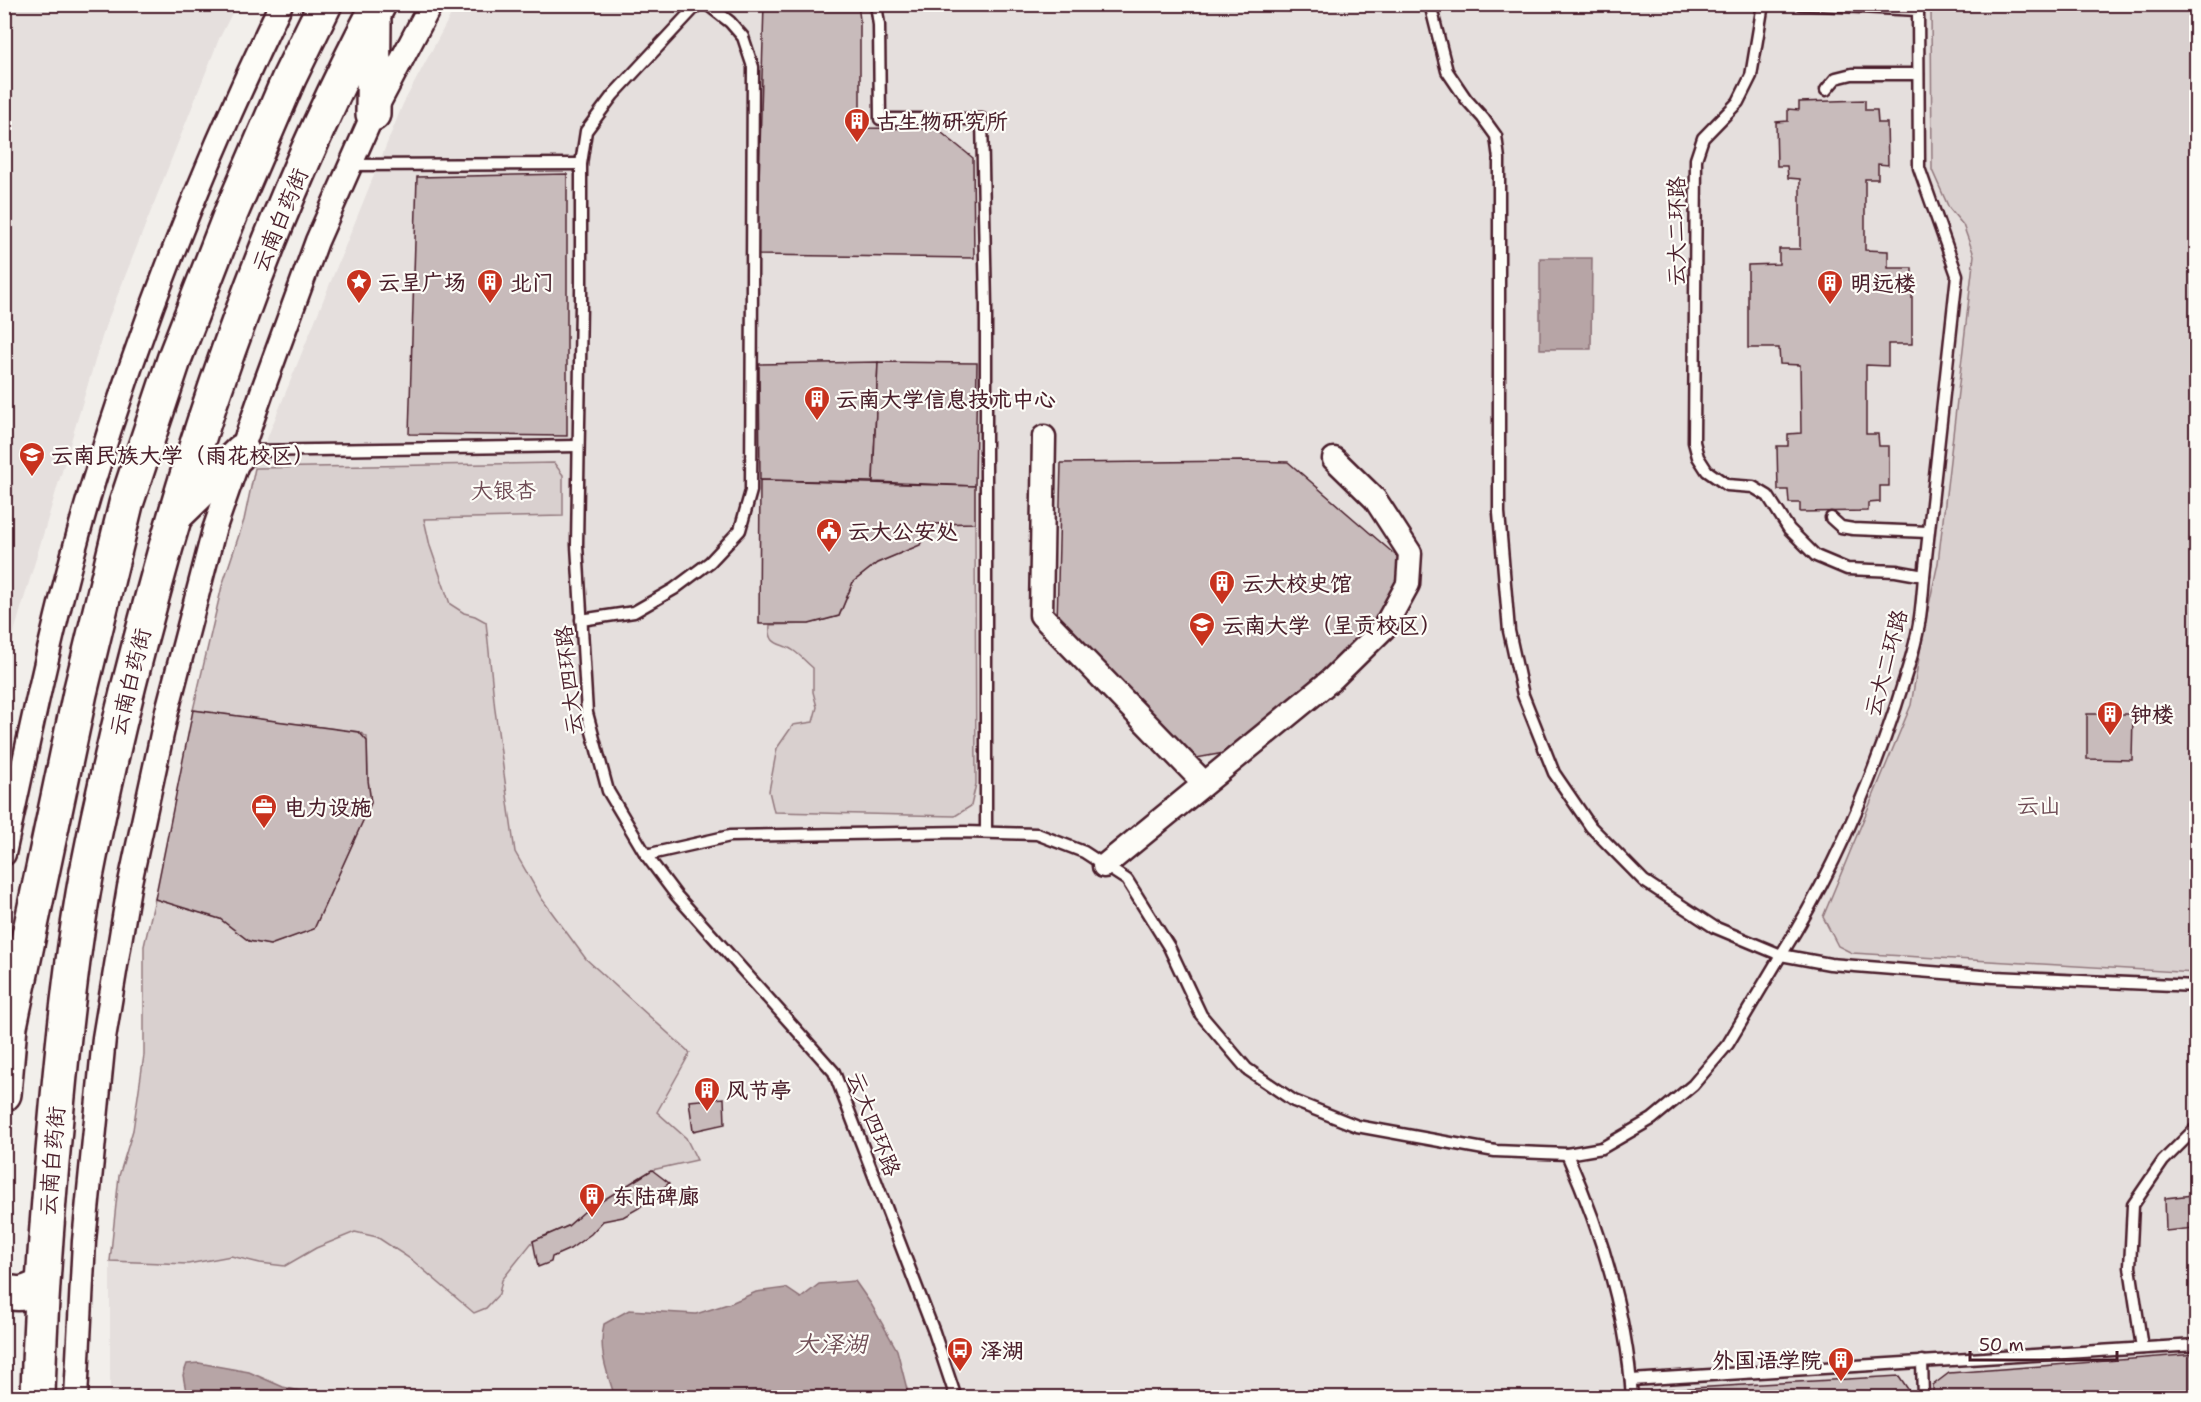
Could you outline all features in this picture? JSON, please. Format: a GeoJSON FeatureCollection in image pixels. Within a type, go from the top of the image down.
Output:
{"type":"FeatureCollection","features":[{"type":"Feature","properties":{"kind":"main road","name":"云南白药街"},"geometry":{"type":"LineString","coordinates":[[4,1094],[10,1026],[80,693],[126,504],[175,357],[231,213],[289,78],[325,4]]}},
{"type":"Feature","properties":{"kind":"main road","name":"云南白药街"},"geometry":{"type":"LineString","coordinates":[[38,1398],[42,1285],[64,1035],[86,879],[124,702],[173,517],[219,373],[274,229],[332,99],[377,9]]}},
{"type":"Feature","properties":{"kind":"main road"},"geometry":{"type":"LineString","coordinates":[[373,114],[377,9]]}},
{"type":"Feature","properties":{"kind":"main road"},"geometry":{"type":"LineString","coordinates":[[173,517],[242,451]]}},
{"type":"Feature","properties":{"kind":"main road"},"geometry":{"type":"LineString","coordinates":[[4,942],[42,873]]}},
{"type":"Feature","properties":{"kind":"main road"},"geometry":{"type":"LineString","coordinates":[[4,1291],[16,1294],[30,1292],[42,1285]]}},
{"type":"Feature","properties":{"kind":"street"},"geometry":{"type":"LineString","coordinates":[[4,854],[40,685],[90,493],[139,344],[196,196],[254,60],[281,4]]}},
{"type":"Feature","properties":{"kind":"street"},"geometry":{"type":"LineString","coordinates":[[76,1398],[84,1241],[104,1038],[129,887],[167,711],[214,530],[317,241],[373,114],[431,4]]}},
{"type":"Feature","properties":{"kind":"street"},"geometry":{"type":"LineString","coordinates":[[1044,437],[1041,615],[1204,783]]}},
{"type":"Feature","properties":{"kind":"street"},"geometry":{"type":"LineString","coordinates":[[1104,866],[1331,680],[1384,628],[1407,584],[1410,553],[1375,499],[1334,459]]}},
{"type":"Feature","properties":{"kind":"lane"},"geometry":{"type":"LineString","coordinates":[[4,10],[7,4]]}},
{"type":"Feature","properties":{"kind":"lane","name":"云大四环路"},"geometry":{"type":"LineString","coordinates":[[698,4],[612,95],[586,131],[581,164],[582,303],[577,545],[587,713],[608,791],[646,855],[676,895],[834,1072],[934,1332],[956,1398]]}},
{"type":"Feature","properties":{"kind":"lane"},"geometry":{"type":"LineString","coordinates":[[581,620],[634,612],[674,589],[710,561],[740,530],[751,491],[753,67],[743,37],[730,22],[707,4]]}},
{"type":"Feature","properties":{"kind":"lane"},"geometry":{"type":"LineString","coordinates":[[876,4],[879,25],[880,119],[982,119],[986,306],[986,832]]}},
{"type":"Feature","properties":{"kind":"lane"},"geometry":{"type":"LineString","coordinates":[[1430,4],[1447,71],[1496,136],[1499,513],[1509,631],[1523,695],[1554,773],[1591,827],[1644,881],[1714,927],[1780,955],[1830,964],[1994,977],[2196,986]]}},
{"type":"Feature","properties":{"kind":"lane","name":"云大二环路"},"geometry":{"type":"LineString","coordinates":[[646,855],[730,836],[986,832],[1037,834],[1084,852],[1127,880],[1169,947],[1201,1015],[1247,1069],[1294,1101],[1357,1126],[1496,1150],[1567,1154],[1602,1148],[1652,1119],[1693,1085],[1728,1044],[1808,912],[1850,827],[1885,739],[1904,681],[1920,619],[1924,576],[1896,571],[1847,569],[1816,556],[1789,529],[1768,496],[1753,487],[1727,485],[1707,471],[1698,457],[1694,441],[1696,159],[1703,138],[1738,102],[1751,76],[1763,4]]}},
{"type":"Feature","properties":{"kind":"lane"},"geometry":{"type":"LineString","coordinates":[[1800,4],[1918,10],[1919,168],[1957,275],[1924,576]]}},
{"type":"Feature","properties":{"kind":"lane"},"geometry":{"type":"LineString","coordinates":[[1826,90],[1836,78],[1852,74],[1918,74]]}},
{"type":"Feature","properties":{"kind":"lane"},"geometry":{"type":"LineString","coordinates":[[350,165],[581,164]]}},
{"type":"Feature","properties":{"kind":"lane"},"geometry":{"type":"LineString","coordinates":[[242,451],[579,446]]}},
{"type":"Feature","properties":{"kind":"lane"},"geometry":{"type":"LineString","coordinates":[[1831,518],[1841,527],[1853,529],[1928,532]]}},
{"type":"Feature","properties":{"kind":"lane"},"geometry":{"type":"LineString","coordinates":[[2142,1348],[2130,1268],[2133,1205],[2163,1161],[2196,1128]]}},
{"type":"Feature","properties":{"kind":"lane"},"geometry":{"type":"LineString","coordinates":[[1567,1154],[1590,1207],[1623,1321],[1632,1398]]}},
{"type":"Feature","properties":{"kind":"lane"},"geometry":{"type":"LineString","coordinates":[[1631,1380],[2196,1345]]}},
{"type":"Feature","properties":{"kind":"lane"},"geometry":{"type":"LineString","coordinates":[[1922,1361],[1923,1398]]}},
{"type":"Feature","properties":{"kind":"shaded area","name":"云南民族大学（雨花校区）"},"geometry":{"type":"Polygon","coordinates":[[[5,5],[236,5],[219,39],[105,327],[15,629],[5,676],[5,5]]]}},
{"type":"Feature","properties":{"kind":"shaded area","name":"云南大学（呈贡校区）"},"geometry":{"type":"Polygon","coordinates":[[[456,5],[2196,5],[2196,1397],[110,1398],[110,1261],[119,1176],[133,1130],[144,1055],[144,946],[193,710],[222,586],[244,520],[255,468],[403,104],[456,5]]]}},
{"type":"Feature","properties":{"kind":"green space","name":"云山"},"geometry":{"type":"Polygon","coordinates":[[[1931,5],[2196,5],[2196,973],[1852,953],[1838,946],[1823,917],[1911,705],[1938,563],[1974,255],[1963,225],[1949,208],[1932,170],[1931,5]]]}},
{"type":"Feature","properties":{"kind":"green space","name":"大银杏"},"geometry":{"type":"Polygon","coordinates":[[[554,463],[563,475],[563,516],[424,519],[430,546],[450,604],[486,622],[495,710],[515,852],[542,899],[586,959],[690,1053],[657,1112],[686,1138],[697,1160],[652,1170],[584,1212],[568,1226],[533,1241],[502,1280],[499,1294],[486,1308],[474,1313],[412,1260],[377,1237],[355,1232],[316,1248],[285,1266],[231,1256],[188,1264],[110,1261],[119,1176],[133,1130],[144,1055],[144,946],[155,899],[220,919],[249,941],[270,945],[314,929],[371,803],[367,737],[359,732],[193,710],[222,586],[244,520],[255,468],[554,463]]]}},
{"type":"Feature","properties":{"kind":"green space"},"geometry":{"type":"Polygon","coordinates":[[[975,523],[976,784],[971,806],[955,816],[774,812],[769,791],[777,748],[793,725],[813,722],[817,707],[813,692],[813,668],[794,651],[773,641],[770,625],[809,624],[839,616],[853,582],[877,563],[920,545],[929,524],[975,523]]]}},
{"type":"Feature","properties":{"kind":"water"},"geometry":{"type":"Polygon","coordinates":[[[1540,258],[1592,258],[1591,349],[1540,349],[1540,258]]]}},
{"type":"Feature","properties":{"kind":"water","name":"大泽湖"},"geometry":{"type":"Polygon","coordinates":[[[855,1281],[897,1350],[909,1397],[615,1397],[604,1361],[602,1334],[604,1324],[629,1310],[696,1314],[756,1292],[786,1288],[801,1298],[819,1284],[855,1281]]]}},
{"type":"Feature","properties":{"kind":"water"},"geometry":{"type":"Polygon","coordinates":[[[199,1363],[249,1372],[283,1387],[325,1397],[187,1397],[183,1375],[187,1364],[199,1363]]]}},
{"type":"Feature","properties":{"kind":"building","name":"古生物研究所"},"geometry":{"type":"Polygon","coordinates":[[[764,4],[858,4],[860,128],[937,129],[973,158],[974,258],[757,255],[764,4]]]}},
{"type":"Feature","properties":{"kind":"building","name":"明远楼"},"geometry":{"type":"Polygon","coordinates":[[[1865,100],[1865,110],[1877,110],[1878,123],[1887,123],[1888,165],[1878,164],[1878,179],[1865,179],[1865,250],[1888,251],[1888,268],[1912,268],[1912,344],[1888,344],[1888,366],[1866,365],[1866,434],[1878,434],[1879,446],[1889,446],[1889,486],[1880,486],[1880,502],[1868,503],[1868,511],[1800,512],[1800,503],[1789,503],[1788,490],[1778,490],[1777,446],[1788,446],[1788,434],[1801,433],[1800,365],[1780,364],[1779,348],[1748,348],[1748,265],[1779,264],[1779,249],[1800,249],[1800,179],[1788,178],[1787,166],[1777,166],[1776,122],[1788,121],[1788,109],[1799,110],[1799,102],[1865,100]]]}},
{"type":"Feature","properties":{"kind":"building","name":"北门"},"geometry":{"type":"Polygon","coordinates":[[[567,174],[567,436],[409,434],[417,177],[567,174]]]}},
{"type":"Feature","properties":{"kind":"building","name":"云南大学信息技术中心"},"geometry":{"type":"Polygon","coordinates":[[[878,362],[873,482],[760,480],[759,364],[878,362]]]}},
{"type":"Feature","properties":{"kind":"building"},"geometry":{"type":"Polygon","coordinates":[[[878,362],[977,363],[975,486],[873,482],[878,362]]]}},
{"type":"Feature","properties":{"kind":"building","name":"云大校史馆"},"geometry":{"type":"Polygon","coordinates":[[[1288,462],[1400,559],[1398,589],[1362,638],[1224,753],[1191,759],[1057,623],[1061,463],[1288,462]]]}},
{"type":"Feature","properties":{"kind":"building","name":"云大公安处"},"geometry":{"type":"Polygon","coordinates":[[[760,480],[975,486],[975,523],[929,524],[920,545],[877,563],[853,582],[839,616],[809,624],[759,624],[760,480]]]}},
{"type":"Feature","properties":{"kind":"building","name":"电力设施"},"geometry":{"type":"Polygon","coordinates":[[[193,710],[359,732],[367,741],[371,803],[314,929],[270,945],[249,941],[220,919],[155,899],[193,710]]]}},
{"type":"Feature","properties":{"kind":"building","name":"钟楼"},"geometry":{"type":"Polygon","coordinates":[[[2087,714],[2133,714],[2132,760],[2087,759],[2087,714]]]}},
{"type":"Feature","properties":{"kind":"building","name":"风节亭"},"geometry":{"type":"Polygon","coordinates":[[[724,1098],[725,1124],[693,1131],[689,1101],[724,1098]]]}},
{"type":"Feature","properties":{"kind":"building","name":"东陆碑廊"},"geometry":{"type":"Polygon","coordinates":[[[652,1170],[669,1183],[639,1208],[623,1217],[603,1221],[591,1234],[570,1249],[552,1257],[551,1262],[538,1267],[533,1241],[568,1226],[584,1212],[652,1170]]]}},
{"type":"Feature","properties":{"kind":"building"},"geometry":{"type":"Polygon","coordinates":[[[2192,1179],[2196,1179],[2196,1252],[2194,1228],[2166,1231],[2165,1198],[2193,1195],[2192,1179]]]}},
{"type":"Feature","properties":{"kind":"building"},"geometry":{"type":"Polygon","coordinates":[[[2196,1354],[2196,1398],[1933,1398],[1933,1385],[1949,1373],[2196,1354]]]}},
{"type":"Feature","properties":{"kind":"building","name":"外国语学院"},"geometry":{"type":"Polygon","coordinates":[[[1899,1376],[1914,1398],[1652,1398],[1658,1390],[1899,1376]]]}},
{"type":"Feature","properties":{"kind":"place","name":"古生物研究所"},"geometry":{"type":"Point","coordinates":[857,144]}},
{"type":"Feature","properties":{"kind":"place","name":"云呈广场"},"geometry":{"type":"Point","coordinates":[359,305]}},
{"type":"Feature","properties":{"kind":"place","name":"北门"},"geometry":{"type":"Point","coordinates":[490,305]}},
{"type":"Feature","properties":{"kind":"place","name":"明远楼"},"geometry":{"type":"Point","coordinates":[1830,306]}},
{"type":"Feature","properties":{"kind":"place","name":"云南大学信息技术中心"},"geometry":{"type":"Point","coordinates":[817,422]}},
{"type":"Feature","properties":{"kind":"place","name":"云南民族大学（雨花校区）"},"geometry":{"type":"Point","coordinates":[32,478]}},
{"type":"Feature","properties":{"kind":"place","name":"云大公安处"},"geometry":{"type":"Point","coordinates":[829,554]}},
{"type":"Feature","properties":{"kind":"place","name":"云大校史馆"},"geometry":{"type":"Point","coordinates":[1222,606]}},
{"type":"Feature","properties":{"kind":"place","name":"云南大学（呈贡校区）"},"geometry":{"type":"Point","coordinates":[1202,648]}},
{"type":"Feature","properties":{"kind":"place","name":"钟楼"},"geometry":{"type":"Point","coordinates":[2110,737]}},
{"type":"Feature","properties":{"kind":"place","name":"电力设施"},"geometry":{"type":"Point","coordinates":[264,830]}},
{"type":"Feature","properties":{"kind":"place","name":"风节亭"},"geometry":{"type":"Point","coordinates":[707,1113]}},
{"type":"Feature","properties":{"kind":"place","name":"东陆碑廊"},"geometry":{"type":"Point","coordinates":[592,1219]}},
{"type":"Feature","properties":{"kind":"place","name":"泽湖"},"geometry":{"type":"Point","coordinates":[960,1373]}},
{"type":"Feature","properties":{"kind":"place","name":"外国语学院"},"geometry":{"type":"Point","coordinates":[1841,1383]}}]}
